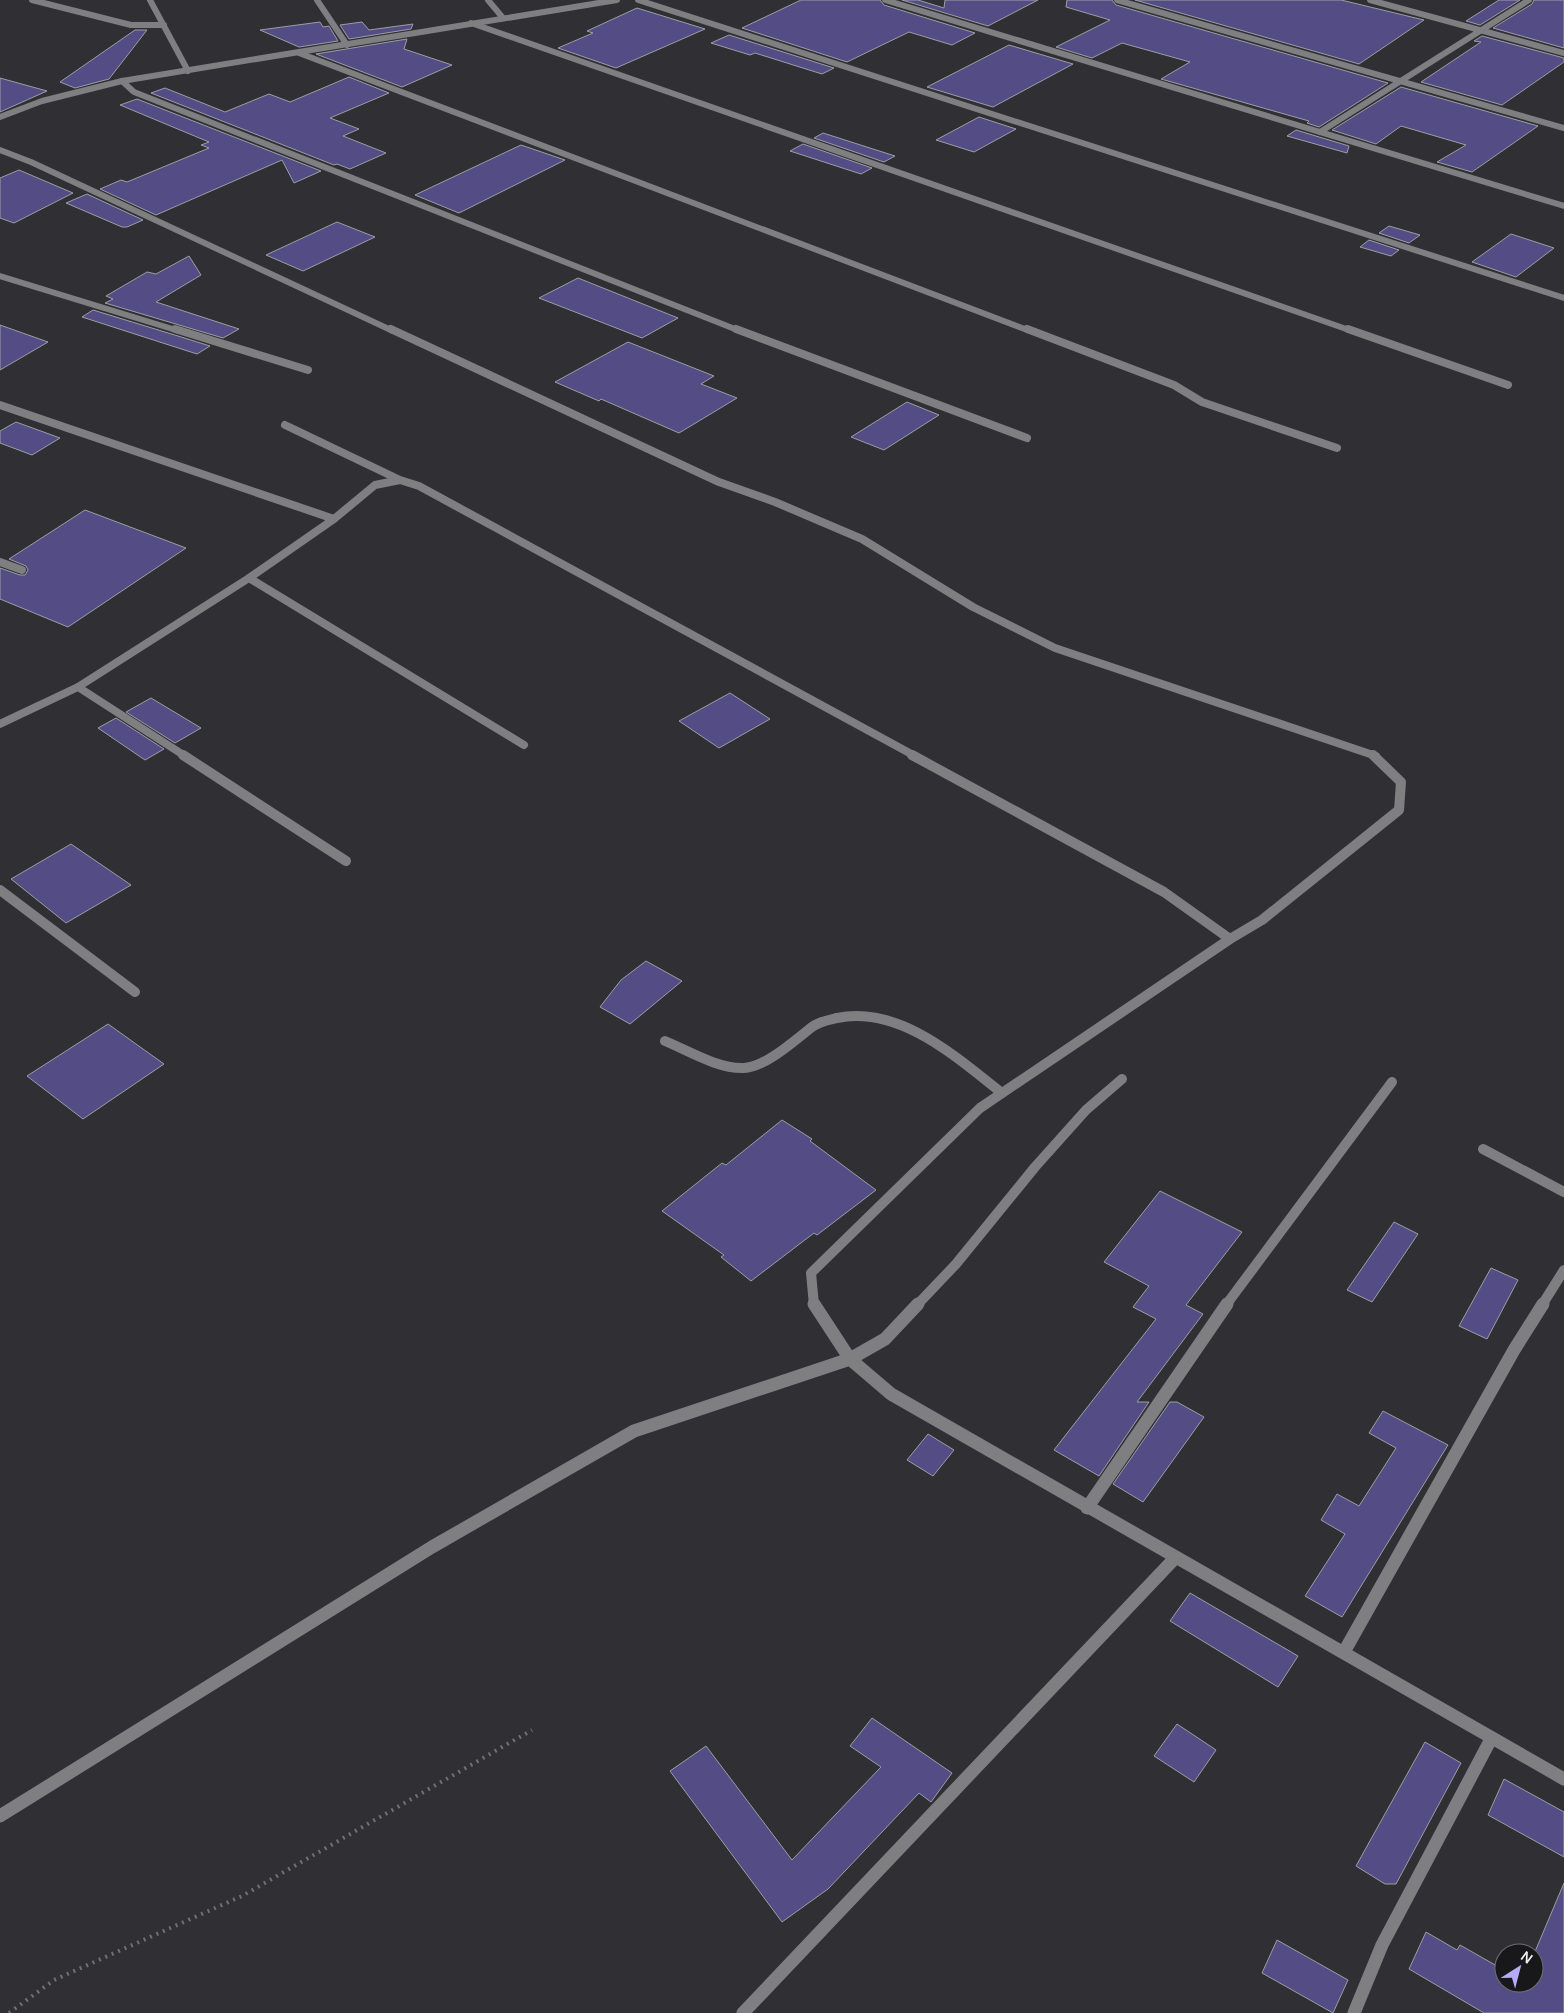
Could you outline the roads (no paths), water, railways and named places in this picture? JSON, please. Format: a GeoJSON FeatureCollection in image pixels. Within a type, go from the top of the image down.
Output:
{"type":"FeatureCollection","features":[{"type":"Feature","properties":{"kind":"street"},"geometry":{"type":"LineString","coordinates":[[32,0],[138,26],[164,25]]}},
{"type":"Feature","properties":{"kind":"street"},"geometry":{"type":"LineString","coordinates":[[150,0],[188,71]]}},
{"type":"Feature","properties":{"kind":"street"},"geometry":{"type":"LineString","coordinates":[[317,0],[347,45]]}},
{"type":"Feature","properties":{"kind":"street"},"geometry":{"type":"LineString","coordinates":[[488,0],[503,18]]}},
{"type":"Feature","properties":{"kind":"street"},"geometry":{"type":"LineString","coordinates":[[0,117],[42,101],[122,81],[347,45],[590,2],[617,0]]}},
{"type":"Feature","properties":{"kind":"street"},"geometry":{"type":"LineString","coordinates":[[638,0],[1564,298]]}},
{"type":"Feature","properties":{"kind":"street"},"geometry":{"type":"LineString","coordinates":[[885,0],[1564,206]]}},
{"type":"Feature","properties":{"kind":"street"},"geometry":{"type":"LineString","coordinates":[[1117,0],[1564,128]]}},
{"type":"Feature","properties":{"kind":"street"},"geometry":{"type":"LineString","coordinates":[[1370,0],[1564,53]]}},
{"type":"Feature","properties":{"kind":"street"},"geometry":{"type":"LineString","coordinates":[[1320,132],[1398,80],[1529,0]]}},
{"type":"Feature","properties":{"kind":"street"},"geometry":{"type":"LineString","coordinates":[[471,23],[1508,385]]}},
{"type":"Feature","properties":{"kind":"street"},"geometry":{"type":"LineString","coordinates":[[299,53],[1174,385],[1202,402],[1337,448]]}},
{"type":"Feature","properties":{"kind":"street"},"geometry":{"type":"LineString","coordinates":[[122,81],[134,92],[666,303],[1027,438]]}},
{"type":"Feature","properties":{"kind":"street"},"geometry":{"type":"LineString","coordinates":[[0,150],[40,166],[719,482],[775,502],[862,539],[973,607],[1055,648],[1376,756],[1401,782],[1399,810],[1262,920],[1230,939],[980,1108],[811,1274],[814,1307],[850,1359],[891,1394],[1087,1508],[1176,1556],[1491,1739],[1564,1779]]}},
{"type":"Feature","properties":{"kind":"street"},"geometry":{"type":"LineString","coordinates":[[0,276],[308,370]]}},
{"type":"Feature","properties":{"kind":"street"},"geometry":{"type":"LineString","coordinates":[[0,406],[334,519]]}},
{"type":"Feature","properties":{"kind":"street"},"geometry":{"type":"LineString","coordinates":[[285,425],[400,480],[420,486],[1164,892],[1230,939]]}},
{"type":"Feature","properties":{"kind":"street"},"geometry":{"type":"LineString","coordinates":[[0,724],[78,688],[249,578],[334,519],[375,485],[400,480]]}},
{"type":"Feature","properties":{"kind":"street"},"geometry":{"type":"LineString","coordinates":[[0,562],[22,570]]}},
{"type":"Feature","properties":{"kind":"street"},"geometry":{"type":"LineString","coordinates":[[249,578],[524,745]]}},
{"type":"Feature","properties":{"kind":"street"},"geometry":{"type":"LineString","coordinates":[[78,688],[346,861]]}},
{"type":"Feature","properties":{"kind":"street"},"geometry":{"type":"LineString","coordinates":[[0,890],[135,992]]}},
{"type":"Feature","properties":{"kind":"street"},"geometry":{"type":"LineString","coordinates":[[665,1041],[730,1066],[746,1068],[761,1063],[821,1021],[858,1015],[889,1020],[937,1044],[1002,1093]]}},
{"type":"Feature","properties":{"kind":"street"},"geometry":{"type":"LineString","coordinates":[[0,1816],[432,1547],[634,1431],[850,1359],[885,1339],[956,1264],[1035,1166],[1080,1117],[1122,1078]]}},
{"type":"Feature","properties":{"kind":"street"},"geometry":{"type":"LineString","coordinates":[[1087,1508],[1218,1316],[1392,1082]]}},
{"type":"Feature","properties":{"kind":"street"},"geometry":{"type":"LineString","coordinates":[[1483,1149],[1564,1192]]}},
{"type":"Feature","properties":{"kind":"street"},"geometry":{"type":"LineString","coordinates":[[1344,1652],[1514,1350],[1564,1270]]}},
{"type":"Feature","properties":{"kind":"street"},"geometry":{"type":"LineString","coordinates":[[743,2013],[1176,1556]]}},
{"type":"Feature","properties":{"kind":"street"},"geometry":{"type":"LineString","coordinates":[[1354,2013],[1382,1945],[1491,1739]]}}]}
